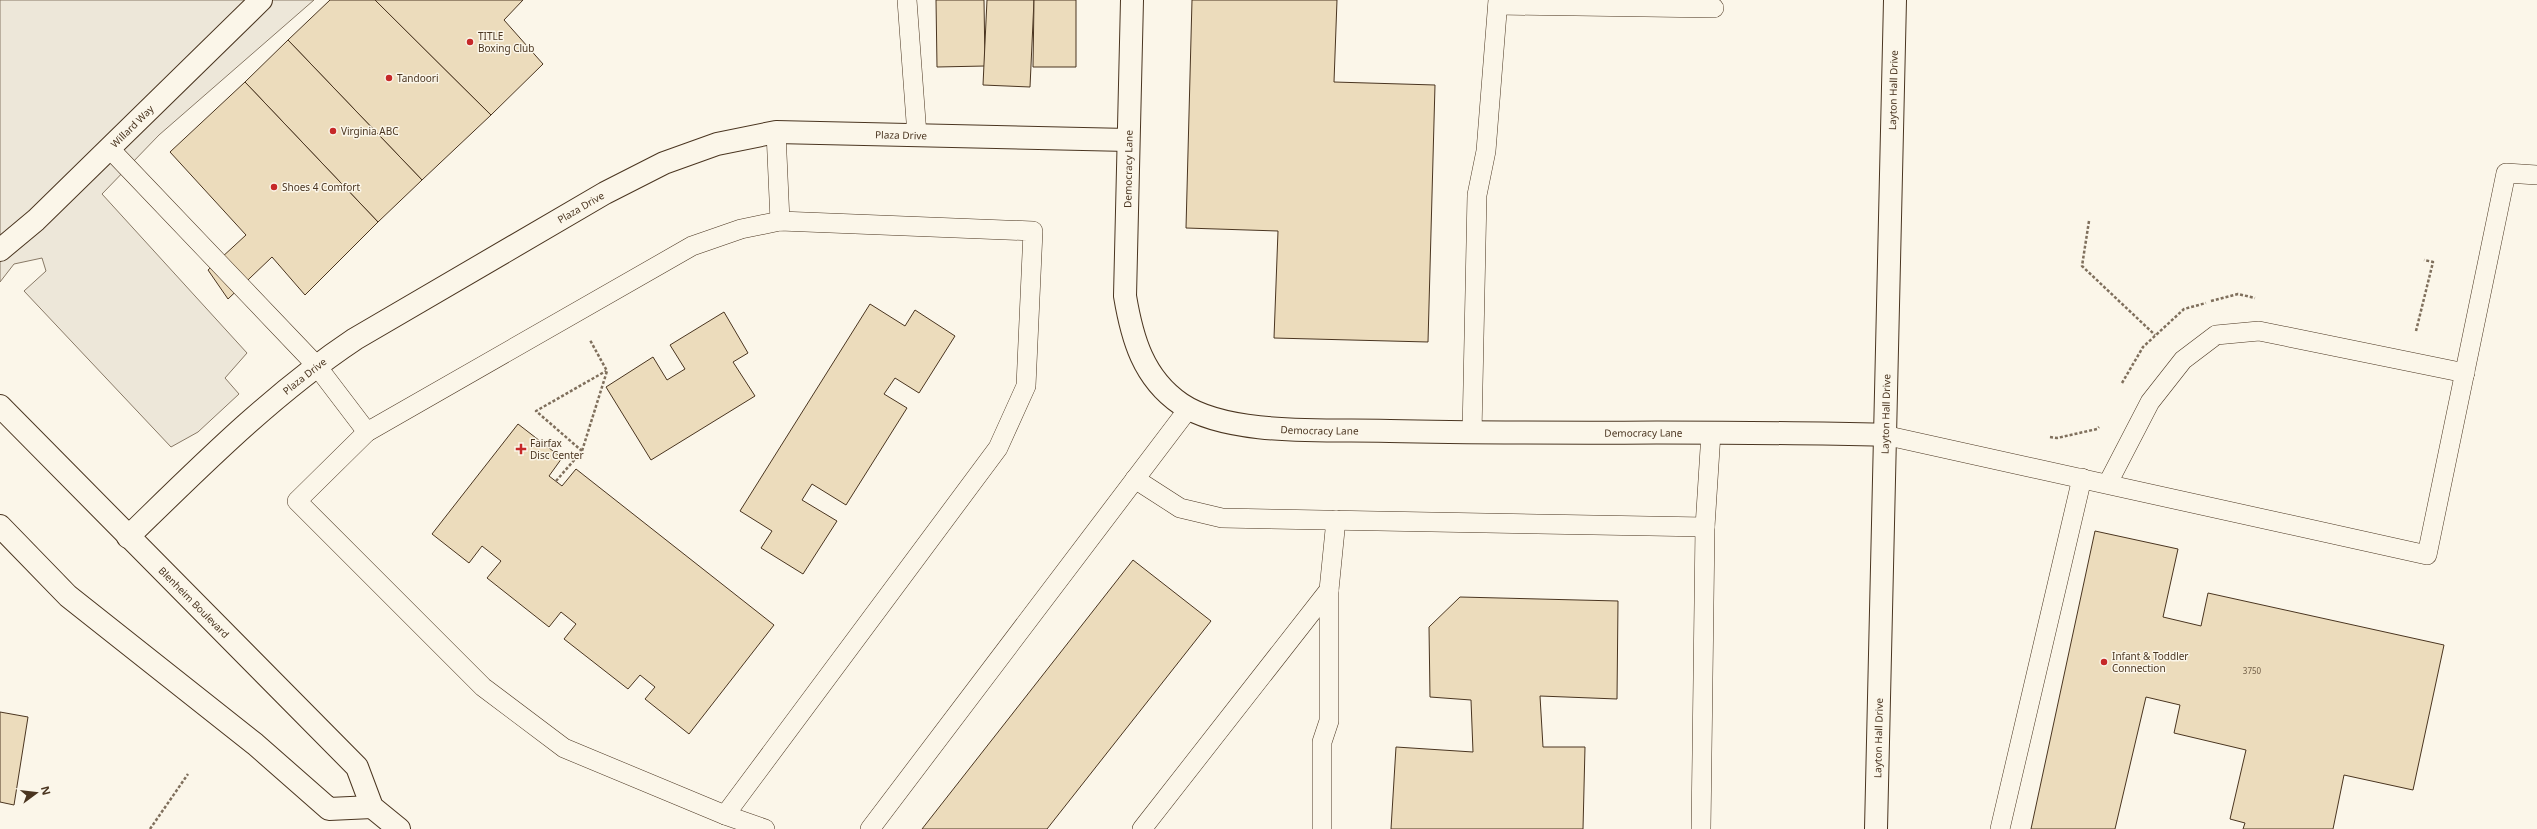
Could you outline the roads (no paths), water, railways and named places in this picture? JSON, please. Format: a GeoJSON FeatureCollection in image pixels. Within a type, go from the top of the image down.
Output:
{"type":"FeatureCollection","features":[{"type":"Feature","properties":{"kind":"street","name":"Willard Way"},"geometry":{"type":"LineString","coordinates":[[0,250],[36,220],[261,0]]}},
{"type":"Feature","properties":{"kind":"street","name":"Democracy Lane"},"geometry":{"type":"LineString","coordinates":[[1132,0],[1125,296],[1130,331],[1138,352],[1159,385],[1181,404],[1213,419],[1251,427],[1472,433],[1884,435]]}},
{"type":"Feature","properties":{"kind":"street","name":"Layton Hall Drive"},"geometry":{"type":"LineString","coordinates":[[1876,829],[1895,0]]}},
{"type":"Feature","properties":{"kind":"street","name":"Plaza Drive"},"geometry":{"type":"LineString","coordinates":[[128,537],[240,428],[316,365],[355,339],[584,205],[664,163],[717,144],[776,132],[1128,140]]}},
{"type":"Feature","properties":{"kind":"street","name":"Blenheim Boulevard"},"geometry":{"type":"LineString","coordinates":[[0,406],[356,767],[372,807],[399,829]]}},
{"type":"Feature","properties":{"kind":"street"},"geometry":{"type":"LineString","coordinates":[[0,526],[68,596],[255,744],[329,809],[372,807]]}},
{"type":"Feature","properties":{"kind":"lane"},"geometry":{"type":"LineString","coordinates":[[907,0],[917,135]]}},
{"type":"Feature","properties":{"kind":"lane"},"geometry":{"type":"LineString","coordinates":[[1472,433],[1477,195],[1486,151],[1498,2],[1714,8]]}},
{"type":"Feature","properties":{"kind":"lane"},"geometry":{"type":"LineString","coordinates":[[776,132],[780,221]]}},
{"type":"Feature","properties":{"kind":"lane"},"geometry":{"type":"LineString","coordinates":[[110,149],[316,365],[367,432]]}},
{"type":"Feature","properties":{"kind":"lane"},"geometry":{"type":"LineString","coordinates":[[1884,435],[2427,555],[2506,174],[2537,175]]}},
{"type":"Feature","properties":{"kind":"lane"},"geometry":{"type":"LineString","coordinates":[[725,815],[998,448],[1026,386],[1033,231],[780,221],[740,229],[692,246],[367,432],[297,501],[483,687],[564,748],[725,815],[765,829]]}},
{"type":"Feature","properties":{"kind":"lane"},"geometry":{"type":"LineString","coordinates":[[2108,484],[2150,402],[2182,360],[2216,335],[2259,331],[2465,373]]}},
{"type":"Feature","properties":{"kind":"lane"},"geometry":{"type":"LineString","coordinates":[[870,829],[1189,408]]}},
{"type":"Feature","properties":{"kind":"lane"},"geometry":{"type":"LineString","coordinates":[[1701,829],[1705,527],[1711,433]]}},
{"type":"Feature","properties":{"kind":"lane"},"geometry":{"type":"LineString","coordinates":[[2000,829],[2082,478]]}},
{"type":"Feature","properties":{"kind":"lane"},"geometry":{"type":"LineString","coordinates":[[1135,479],[1180,508],[1222,518],[1705,527]]}},
{"type":"Feature","properties":{"kind":"lane"},"geometry":{"type":"LineString","coordinates":[[1322,829],[1322,742],[1329,720],[1329,590],[1336,520]]}},
{"type":"Feature","properties":{"kind":"lane"},"geometry":{"type":"LineString","coordinates":[[1142,829],[1329,590]]}},
{"type":"Feature","properties":{"kind":"place","name":"TITLE Boxing Club"},"geometry":{"type":"Point","coordinates":[470,42]}},
{"type":"Feature","properties":{"kind":"place","name":"Tandoori"},"geometry":{"type":"Point","coordinates":[389,78]}},
{"type":"Feature","properties":{"kind":"place","name":"Virginia ABC"},"geometry":{"type":"Point","coordinates":[333,131]}},
{"type":"Feature","properties":{"kind":"place","name":"Shoes 4 Comfort"},"geometry":{"type":"Point","coordinates":[274,187]}},
{"type":"Feature","properties":{"kind":"place","name":"Fairfax Disc Center"},"geometry":{"type":"Point","coordinates":[521,449]}},
{"type":"Feature","properties":{"kind":"place","name":"Infant & Toddler Connection"},"geometry":{"type":"Point","coordinates":[2104,662]}}]}
